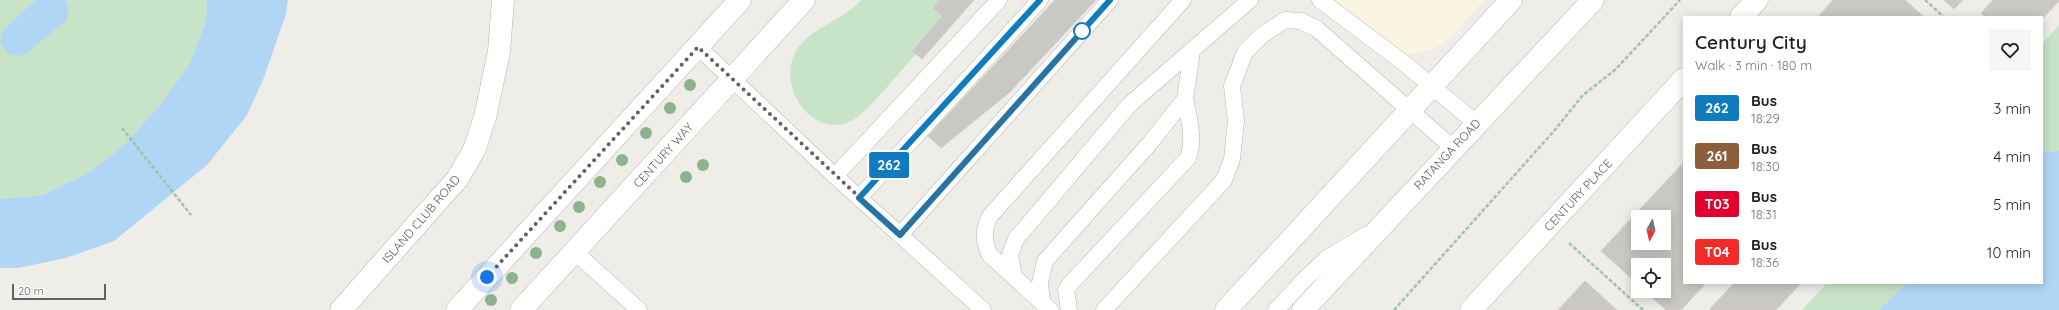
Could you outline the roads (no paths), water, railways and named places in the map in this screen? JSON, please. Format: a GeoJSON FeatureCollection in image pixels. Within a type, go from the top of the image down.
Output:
{"type":"FeatureCollection","features":[{"type":"Feature","properties":{"kind":"street","name":"ISLAND CLUB ROAD"},"geometry":{"type":"LineString","coordinates":[[341,310],[458,178],[474,148],[485,117],[499,52],[503,0]]}},
{"type":"Feature","properties":{"kind":"street"},"geometry":{"type":"LineString","coordinates":[[457,310],[740,0]]}},
{"type":"Feature","properties":{"kind":"street","name":"CENTURY WAY"},"geometry":{"type":"LineString","coordinates":[[521,310],[804,0]]}},
{"type":"Feature","properties":{"kind":"street"},"geometry":{"type":"LineString","coordinates":[[1226,310],[1410,110],[1433,87],[1511,0]]}},
{"type":"Feature","properties":{"kind":"street","name":"RATANGA ROAD"},"geometry":{"type":"LineString","coordinates":[[1303,310],[1476,123],[1593,0]]}},
{"type":"Feature","properties":{"kind":"street"},"geometry":{"type":"LineString","coordinates":[[1742,16],[1757,0]]}},
{"type":"Feature","properties":{"kind":"street","name":"CENTURY PLACE"},"geometry":{"type":"LineString","coordinates":[[1471,310],[1683,80]]}},
{"type":"Feature","properties":{"kind":"lane"},"geometry":{"type":"LineString","coordinates":[[835,176],[999,0]]}},
{"type":"Feature","properties":{"kind":"lane"},"geometry":{"type":"LineString","coordinates":[[859,198],[1040,0]]}},
{"type":"Feature","properties":{"kind":"lane"},"geometry":{"type":"LineString","coordinates":[[900,235],[1110,0]]}},
{"type":"Feature","properties":{"kind":"lane"},"geometry":{"type":"LineString","coordinates":[[1046,306],[990,256],[985,245],[985,225],[990,216],[1183,0]]}},
{"type":"Feature","properties":{"kind":"lane"},"geometry":{"type":"LineString","coordinates":[[1014,277],[1010,255],[1016,239],[1130,104],[1250,0]]}},
{"type":"Feature","properties":{"kind":"lane"},"geometry":{"type":"LineString","coordinates":[[1320,0],[1404,63],[1476,123]]}},
{"type":"Feature","properties":{"kind":"lane"},"geometry":{"type":"LineString","coordinates":[[1104,310],[1224,180],[1232,159],[1236,121],[1232,86],[1245,52],[1261,36],[1285,20],[1301,21],[1317,29],[1454,148]]}},
{"type":"Feature","properties":{"kind":"lane"},"geometry":{"type":"LineString","coordinates":[[698,47],[835,176],[983,310]]}},
{"type":"Feature","properties":{"kind":"lane"},"geometry":{"type":"LineString","coordinates":[[1069,310],[1066,290],[1071,283],[1188,158],[1191,148],[1190,123],[1185,99],[1192,50]]}},
{"type":"Feature","properties":{"kind":"lane"},"geometry":{"type":"LineString","coordinates":[[1046,306],[1040,283],[1041,273],[1045,261],[1150,143],[1185,99]]}},
{"type":"Feature","properties":{"kind":"lane"},"geometry":{"type":"LineString","coordinates":[[1276,310],[1327,258],[1382,226]]}},
{"type":"Feature","properties":{"kind":"lane"},"geometry":{"type":"LineString","coordinates":[[575,252],[638,310]]}},
{"type":"Feature","properties":{"kind":"water"},"geometry":{"type":"Polygon","coordinates":[[[36,0],[65,0],[68,6],[66,21],[25,54],[19,56],[7,53],[0,43],[3,30],[36,0]]]}},
{"type":"Feature","properties":{"kind":"water"},"geometry":{"type":"Polygon","coordinates":[[[207,0],[288,0],[286,14],[263,80],[247,115],[207,165],[114,241],[66,258],[18,268],[0,268],[0,199],[43,195],[90,172],[123,146],[162,103],[190,63],[206,21],[207,0]]]}},
{"type":"Feature","properties":{"kind":"water"},"geometry":{"type":"Polygon","coordinates":[[[2059,151],[2059,310],[1879,310],[1906,284],[2043,284],[2043,153],[2059,151]]]}}]}
